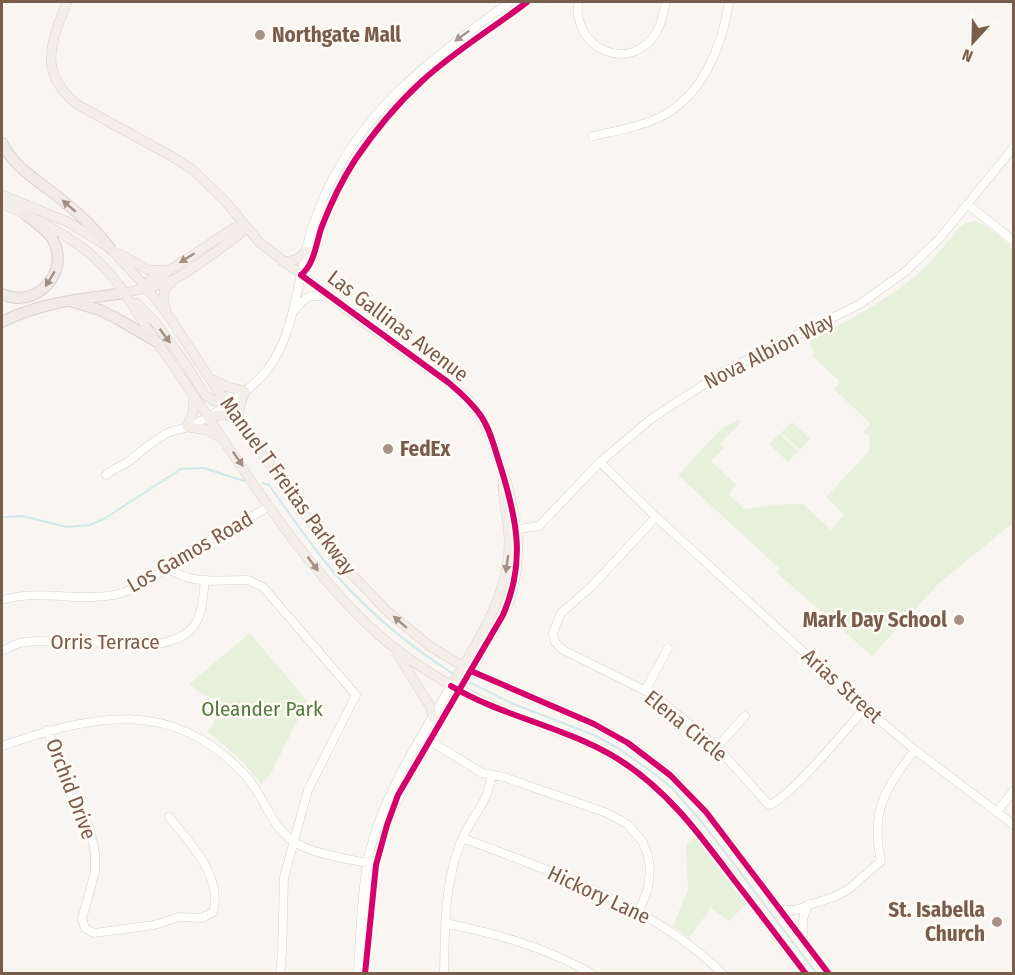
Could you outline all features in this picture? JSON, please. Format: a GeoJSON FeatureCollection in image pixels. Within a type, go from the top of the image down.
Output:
{"type":"FeatureCollection","features":[{"type":"Feature","properties":{"kind":"highway"},"geometry":{"type":"LineString","coordinates":[[2,143],[7,154],[24,171],[64,201],[93,227],[110,248]]}},
{"type":"Feature","properties":{"kind":"highway"},"geometry":{"type":"LineString","coordinates":[[2,294],[25,298],[35,294],[47,286],[56,270],[57,256],[52,240],[25,214]]}},
{"type":"Feature","properties":{"kind":"highway"},"geometry":{"type":"LineString","coordinates":[[2,322],[39,306],[125,293]]}},
{"type":"Feature","properties":{"kind":"highway"},"geometry":{"type":"LineString","coordinates":[[69,301],[100,310],[157,342]]}},
{"type":"Feature","properties":{"kind":"main road","name":"Las Gallinas Avenue"},"geometry":{"type":"LineString","coordinates":[[67,2],[54,34],[50,58],[57,84],[66,96],[193,170],[218,194],[259,242],[449,383],[468,399],[482,418],[503,475],[502,495],[512,530],[518,541],[517,568],[510,600],[496,629],[461,678]]}},
{"type":"Feature","properties":{"kind":"main road","name":"Manuel T Freitas Parkway"},"geometry":{"type":"LineString","coordinates":[[2,195],[68,222],[110,248],[146,286],[168,315],[226,403],[338,560],[365,590],[431,647],[461,678],[505,711],[585,741],[617,758],[644,777],[676,806],[806,974]]}},
{"type":"Feature","properties":{"kind":"main road","name":"Manuel T Freitas Parkway"},"geometry":{"type":"LineString","coordinates":[[2,204],[57,230],[101,264],[125,293],[251,479],[324,579],[393,648],[428,674],[461,678],[594,724],[628,743],[655,762],[689,792],[829,974]]}},
{"type":"Feature","properties":{"kind":"main road"},"geometry":{"type":"LineString","coordinates":[[146,286],[151,279],[234,228],[245,226]]}},
{"type":"Feature","properties":{"kind":"main road"},"geometry":{"type":"LineString","coordinates":[[168,315],[163,300],[167,286],[239,235],[245,226]]}},
{"type":"Feature","properties":{"kind":"main road"},"geometry":{"type":"LineString","coordinates":[[110,248],[148,270],[170,269]]}},
{"type":"Feature","properties":{"kind":"main road"},"geometry":{"type":"LineString","coordinates":[[282,261],[292,262],[306,251]]}},
{"type":"Feature","properties":{"kind":"main road"},"geometry":{"type":"LineString","coordinates":[[176,278],[157,287],[146,286],[125,293],[155,322],[186,364],[205,395],[212,400],[226,403]]}},
{"type":"Feature","properties":{"kind":"main road"},"geometry":{"type":"LineString","coordinates":[[208,416],[224,415],[238,419],[245,391],[227,387],[211,379]]}},
{"type":"Feature","properties":{"kind":"main road"},"geometry":{"type":"LineString","coordinates":[[193,394],[193,412],[187,427],[207,430],[224,439]]}},
{"type":"Feature","properties":{"kind":"main road","name":"Las Gallinas Avenue"},"geometry":{"type":"LineString","coordinates":[[461,678],[500,596],[512,530]]}},
{"type":"Feature","properties":{"kind":"main road"},"geometry":{"type":"LineString","coordinates":[[500,596],[510,600]]}},
{"type":"Feature","properties":{"kind":"main road"},"geometry":{"type":"LineString","coordinates":[[393,648],[430,706],[433,718]]}},
{"type":"Feature","properties":{"kind":"street"},"geometry":{"type":"LineString","coordinates":[[106,475],[164,435],[208,416],[245,391],[267,369],[284,339],[318,213],[346,156],[371,120],[413,75],[510,2]]}},
{"type":"Feature","properties":{"kind":"street"},"geometry":{"type":"LineString","coordinates":[[301,275],[309,269],[322,225],[354,162],[379,127],[420,83],[527,2]]}},
{"type":"Feature","properties":{"kind":"street"},"geometry":{"type":"LineString","coordinates":[[578,2],[579,23],[590,41],[598,48],[621,54],[632,52],[650,41],[656,33],[666,2]]}},
{"type":"Feature","properties":{"kind":"street"},"geometry":{"type":"LineString","coordinates":[[593,136],[649,122],[672,110],[691,94],[705,75],[715,54],[729,2]]}},
{"type":"Feature","properties":{"kind":"street","name":"Nova Albion Way"},"geometry":{"type":"LineString","coordinates":[[512,530],[539,526],[600,462],[651,419],[725,371],[860,304],[906,272],[939,239],[1014,147]]}},
{"type":"Feature","properties":{"kind":"street"},"geometry":{"type":"LineString","coordinates":[[346,156],[354,162]]}},
{"type":"Feature","properties":{"kind":"street"},"geometry":{"type":"LineString","coordinates":[[967,204],[1014,241]]}},
{"type":"Feature","properties":{"kind":"street"},"geometry":{"type":"LineString","coordinates":[[291,315],[309,296],[334,299]]}},
{"type":"Feature","properties":{"kind":"street","name":"Arias Street"},"geometry":{"type":"LineString","coordinates":[[600,462],[656,517],[865,708],[915,750],[1014,825]]}},
{"type":"Feature","properties":{"kind":"street","name":"Los Gamos Road"},"geometry":{"type":"LineString","coordinates":[[2,600],[14,596],[40,594],[99,597],[121,593],[169,569],[180,556],[270,506]]}},
{"type":"Feature","properties":{"kind":"street","name":"Elena Circle"},"geometry":{"type":"LineString","coordinates":[[656,517],[591,587],[561,613],[553,633],[555,642],[563,650],[654,695],[717,747],[769,805],[816,763],[865,708]]}},
{"type":"Feature","properties":{"kind":"street"},"geometry":{"type":"LineString","coordinates":[[169,569],[178,576],[192,580],[248,580],[263,587],[356,694],[308,790],[294,841],[284,878],[280,974]]}},
{"type":"Feature","properties":{"kind":"street","name":"Orris Terrace"},"geometry":{"type":"LineString","coordinates":[[2,651],[19,643],[35,641],[158,644],[172,641],[190,631],[197,622],[202,611],[205,580]]}},
{"type":"Feature","properties":{"kind":"street"},"geometry":{"type":"LineString","coordinates":[[645,691],[668,648]]}},
{"type":"Feature","properties":{"kind":"street","name":"Las Gallinas Avenue"},"geometry":{"type":"LineString","coordinates":[[425,738],[433,718],[461,678]]}},
{"type":"Feature","properties":{"kind":"street","name":"Las Gallinas Avenue"},"geometry":{"type":"LineString","coordinates":[[358,974],[376,831],[388,800],[461,678]]}},
{"type":"Feature","properties":{"kind":"street"},"geometry":{"type":"LineString","coordinates":[[717,747],[745,716]]}},
{"type":"Feature","properties":{"kind":"street"},"geometry":{"type":"LineString","coordinates":[[2,746],[48,730],[105,719],[150,720],[193,734],[225,755],[248,777],[273,821],[294,841],[325,854],[372,864]]}},
{"type":"Feature","properties":{"kind":"street","name":"Orchid Drive"},"geometry":{"type":"LineString","coordinates":[[48,730],[64,782],[90,830],[95,853],[92,889],[82,919],[85,928],[94,933],[154,925],[179,917],[202,918],[213,912],[216,895],[205,862],[169,817]]}},
{"type":"Feature","properties":{"kind":"street"},"geometry":{"type":"LineString","coordinates":[[425,738],[482,773],[504,777],[607,813],[627,824],[642,842],[648,855],[650,869],[648,889],[639,911]]}},
{"type":"Feature","properties":{"kind":"street"},"geometry":{"type":"LineString","coordinates":[[781,910],[790,911],[836,896],[849,889],[881,861],[876,840],[876,824],[880,808],[894,777],[915,750]]}},
{"type":"Feature","properties":{"kind":"street"},"geometry":{"type":"LineString","coordinates":[[444,974],[451,879],[463,838],[488,794],[491,775]]}},
{"type":"Feature","properties":{"kind":"street"},"geometry":{"type":"LineString","coordinates":[[997,812],[1014,790]]}},
{"type":"Feature","properties":{"kind":"street","name":"Hickory Lane"},"geometry":{"type":"LineString","coordinates":[[463,838],[553,873],[639,911],[676,935],[723,974]]}},
{"type":"Feature","properties":{"kind":"street","name":"Las Gallinas Avenue"},"geometry":{"type":"LineString","coordinates":[[365,974],[372,864]]}},
{"type":"Feature","properties":{"kind":"street"},"geometry":{"type":"LineString","coordinates":[[803,939],[802,919],[809,904]]}},
{"type":"Feature","properties":{"kind":"street"},"geometry":{"type":"LineString","coordinates":[[446,923],[510,938],[567,959],[592,974]]}},
{"type":"Feature","properties":{"kind":"green space"},"geometry":{"type":"Polygon","coordinates":[[[975,221],[985,225],[1013,248],[1013,523],[939,583],[872,656],[777,573],[780,569],[678,475],[722,428],[739,420],[741,422],[720,444],[724,448],[711,461],[736,485],[729,495],[744,509],[803,504],[831,530],[844,515],[826,497],[869,451],[870,437],[863,432],[871,424],[834,389],[840,382],[813,357],[814,352],[809,341],[862,312],[901,287],[926,266],[961,226],[975,221]]]}},
{"type":"Feature","properties":{"kind":"green space"},"geometry":{"type":"Polygon","coordinates":[[[792,422],[810,439],[800,450],[781,433],[792,422]]]}},
{"type":"Feature","properties":{"kind":"green space"},"geometry":{"type":"Polygon","coordinates":[[[780,434],[798,451],[788,462],[769,444],[780,434]]]}},
{"type":"Feature","properties":{"kind":"green space","name":"Oleander Park"},"geometry":{"type":"Polygon","coordinates":[[[250,633],[307,701],[270,775],[261,784],[236,756],[208,732],[224,704],[201,693],[189,684],[250,633]]]}},
{"type":"Feature","properties":{"kind":"green space"},"geometry":{"type":"Polygon","coordinates":[[[694,837],[746,904],[729,921],[711,908],[689,938],[673,926],[688,889],[686,844],[694,837]]]}},
{"type":"Feature","properties":{"kind":"waterway"},"geometry":{"type":"LineString","coordinates":[[2,517],[23,516],[66,527],[90,525],[107,517],[181,469],[204,468],[244,481]]}},
{"type":"Feature","properties":{"kind":"waterway"},"geometry":{"type":"LineString","coordinates":[[263,483],[269,485],[304,535],[340,580],[401,637],[452,673]]}},
{"type":"Feature","properties":{"kind":"waterway"},"geometry":{"type":"LineString","coordinates":[[469,682],[511,703],[594,735],[618,748],[673,789],[705,826],[817,974]]}},
{"type":"Feature","properties":{"kind":"cycle path"},"geometry":{"type":"LineString","coordinates":[[301,275],[312,259],[322,226],[341,184],[355,160],[386,119],[433,71],[527,2]]}},
{"type":"Feature","properties":{"kind":"cycle path"},"geometry":{"type":"LineString","coordinates":[[301,275],[449,383],[478,411],[490,434],[501,468],[515,523],[517,541],[515,577],[503,615],[398,795],[387,825],[376,865],[365,974]]}},
{"type":"Feature","properties":{"kind":"cycle path"},"geometry":{"type":"LineString","coordinates":[[471,671],[594,724],[628,743],[670,775],[706,812],[829,974]]}},
{"type":"Feature","properties":{"kind":"cycle path"},"geometry":{"type":"LineString","coordinates":[[451,686],[492,706],[598,748],[618,759],[651,783],[693,827],[806,974]]}},
{"type":"Feature","properties":{"kind":"place","name":"Northgate Mall"},"geometry":{"type":"Point","coordinates":[260,35]}},
{"type":"Feature","properties":{"kind":"place","name":"FedEx"},"geometry":{"type":"Point","coordinates":[388,449]}},
{"type":"Feature","properties":{"kind":"place","name":"Mark Day School"},"geometry":{"type":"Point","coordinates":[959,620]}},
{"type":"Feature","properties":{"kind":"place","name":"St. Isabella Church"},"geometry":{"type":"Point","coordinates":[997,922]}}]}
